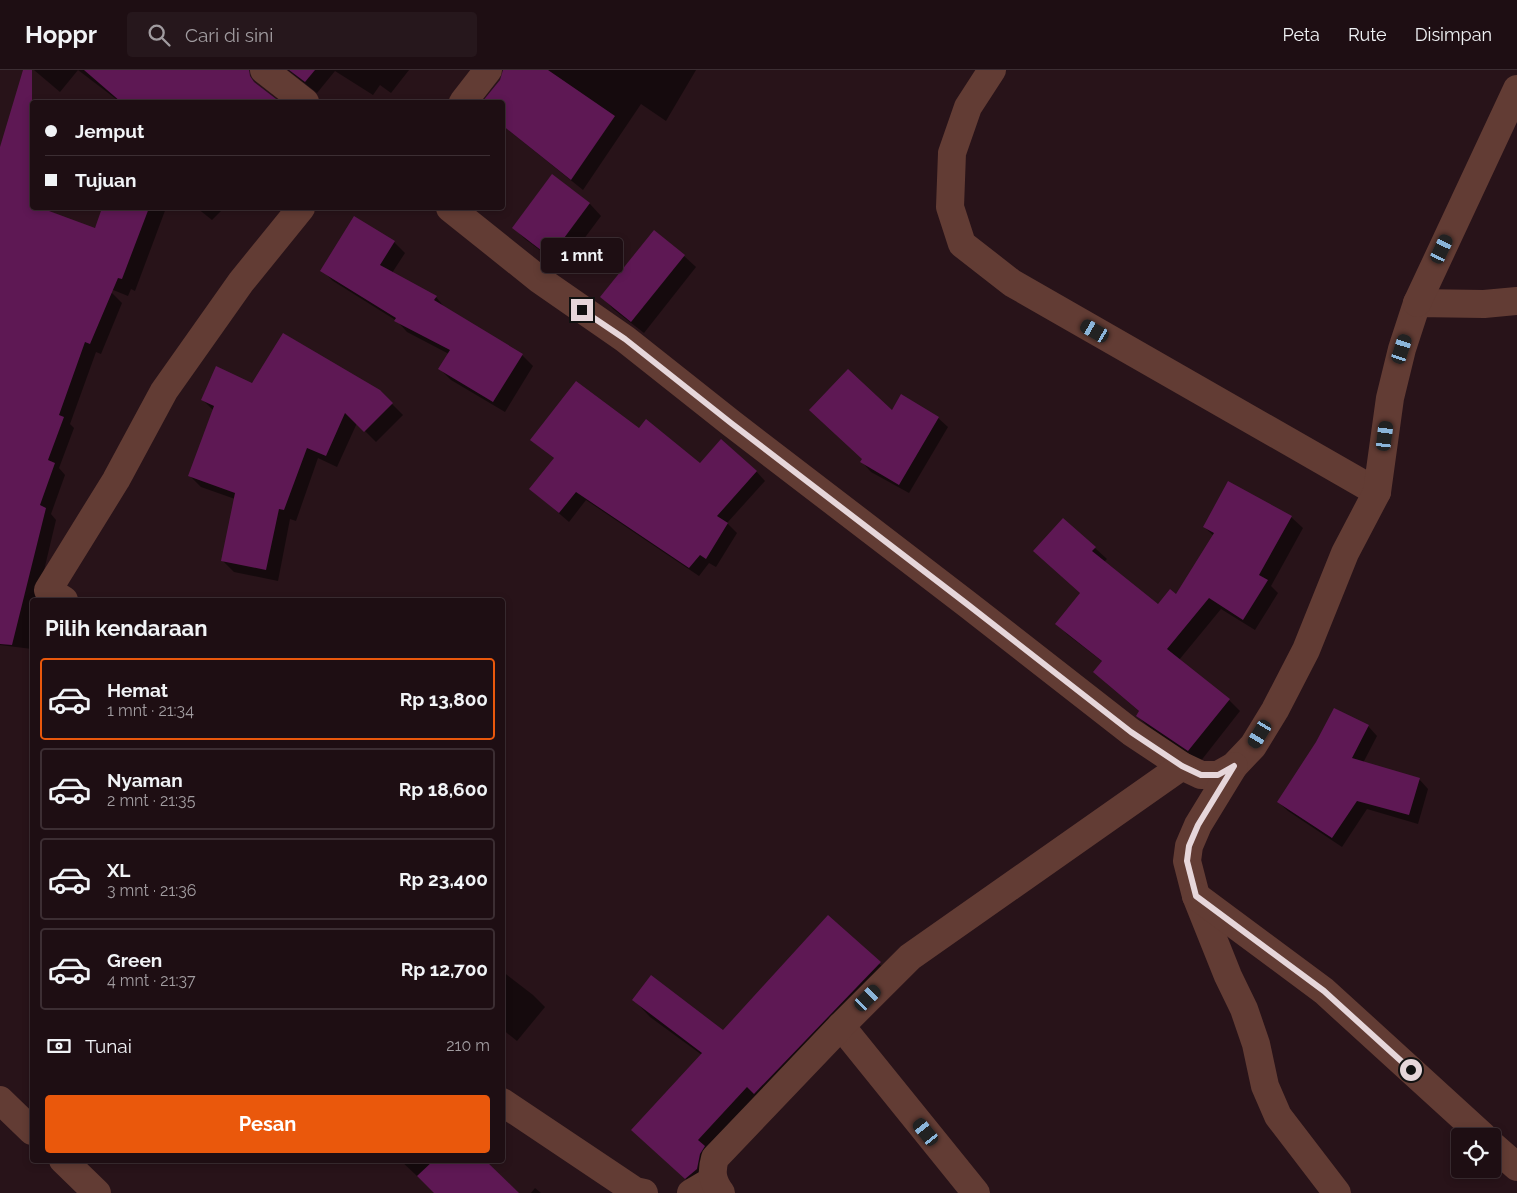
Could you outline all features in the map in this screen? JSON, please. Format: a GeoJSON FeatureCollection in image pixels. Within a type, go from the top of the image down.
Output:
{"type":"FeatureCollection","features":[{"type":"Feature","properties":{"kind":"street"},"geometry":{"type":"LineString","coordinates":[[264,70],[302,100]]}},
{"type":"Feature","properties":{"kind":"street"},"geometry":{"type":"LineString","coordinates":[[465,100],[488,70]]}},
{"type":"Feature","properties":{"kind":"street"},"geometry":{"type":"LineString","coordinates":[[992,70],[968,107],[952,153],[950,207],[962,244],[1012,284],[1377,492]]}},
{"type":"Feature","properties":{"kind":"street"},"geometry":{"type":"LineString","coordinates":[[1337,1193],[1278,1116],[1265,1086],[1256,1044],[1244,1009],[1228,976],[1196,896],[1187,861],[1189,846],[1198,825],[1234,766],[1253,746],[1275,710],[1306,650],[1345,553],[1377,492],[1390,398],[1402,349],[1417,303],[1517,89]]}},
{"type":"Feature","properties":{"kind":"street"},"geometry":{"type":"LineString","coordinates":[[61,598],[48,590],[116,480],[164,391],[241,282],[299,210]]}},
{"type":"Feature","properties":{"kind":"street"},"geometry":{"type":"LineString","coordinates":[[452,210],[540,280],[625,339],[1131,732],[1182,766],[1201,775],[1218,775],[1234,766]]}},
{"type":"Feature","properties":{"kind":"street"},"geometry":{"type":"LineString","coordinates":[[1417,303],[1484,304],[1517,301]]}},
{"type":"Feature","properties":{"kind":"street"},"geometry":{"type":"LineString","coordinates":[[708,1189],[715,1158],[910,957],[1182,766]]}},
{"type":"Feature","properties":{"kind":"street"},"geometry":{"type":"LineString","coordinates":[[1196,896],[1324,991],[1474,1128]]}},
{"type":"Feature","properties":{"kind":"street"},"geometry":{"type":"LineString","coordinates":[[841,1026],[976,1193]]}},
{"type":"Feature","properties":{"kind":"street"},"geometry":{"type":"LineString","coordinates":[[0,1100],[30,1129]]}},
{"type":"Feature","properties":{"kind":"street"},"geometry":{"type":"LineString","coordinates":[[505,1104],[636,1191],[644,1193]]}},
{"type":"Feature","properties":{"kind":"street"},"geometry":{"type":"LineString","coordinates":[[1501,1153],[1517,1167]]}},
{"type":"Feature","properties":{"kind":"street"},"geometry":{"type":"LineString","coordinates":[[65,1163],[97,1193]]}},
{"type":"Feature","properties":{"kind":"building"},"geometry":{"type":"Polygon","coordinates":[[[23,70],[32,70],[32,100],[30,100],[30,210],[46,210],[95,228],[101,210],[148,210],[122,279],[118,278],[90,344],[85,342],[59,415],[64,417],[48,460],[55,463],[40,505],[46,508],[12,645],[0,644],[0,147],[23,70]]]}},
{"type":"Feature","properties":{"kind":"building"},"geometry":{"type":"Polygon","coordinates":[[[84,70],[249,70],[254,82],[277,100],[119,100],[84,70]]]}},
{"type":"Feature","properties":{"kind":"building"},"geometry":{"type":"Polygon","coordinates":[[[289,70],[315,70],[305,82],[289,70]]]}},
{"type":"Feature","properties":{"kind":"building"},"geometry":{"type":"Polygon","coordinates":[[[503,70],[548,70],[615,116],[571,180],[505,127],[505,100],[484,100],[500,80],[503,70]]]}},
{"type":"Feature","properties":{"kind":"building"},"geometry":{"type":"Polygon","coordinates":[[[552,174],[590,203],[550,257],[512,228],[552,174]]]}},
{"type":"Feature","properties":{"kind":"building"},"geometry":{"type":"Polygon","coordinates":[[[354,216],[395,241],[380,265],[437,296],[434,300],[523,354],[493,402],[438,369],[450,350],[394,321],[396,318],[320,271],[354,216]]]}},
{"type":"Feature","properties":{"kind":"building"},"geometry":{"type":"Polygon","coordinates":[[[654,230],[685,255],[631,322],[600,297],[654,230]]]}},
{"type":"Feature","properties":{"kind":"building"},"geometry":{"type":"Polygon","coordinates":[[[283,333],[380,390],[393,403],[364,432],[345,413],[326,456],[307,448],[284,510],[279,509],[266,570],[221,561],[235,493],[188,476],[214,406],[201,400],[216,366],[252,383],[283,333]]]}},
{"type":"Feature","properties":{"kind":"building"},"geometry":{"type":"Polygon","coordinates":[[[848,369],[892,410],[901,394],[939,417],[899,485],[860,462],[862,459],[809,410],[848,369]]]}},
{"type":"Feature","properties":{"kind":"building"},"geometry":{"type":"Polygon","coordinates":[[[576,381],[639,428],[646,419],[700,463],[721,439],[757,471],[717,516],[728,523],[706,559],[700,555],[689,568],[576,492],[559,513],[529,489],[554,458],[530,440],[576,381]]]}},
{"type":"Feature","properties":{"kind":"building"},"geometry":{"type":"Polygon","coordinates":[[[1228,481],[1292,516],[1259,575],[1268,580],[1243,620],[1209,598],[1167,649],[1230,699],[1188,751],[1136,716],[1139,711],[1093,672],[1102,661],[1055,624],[1080,593],[1033,551],[1063,518],[1096,547],[1092,551],[1158,604],[1170,589],[1176,594],[1214,533],[1203,527],[1228,481]]]}},
{"type":"Feature","properties":{"kind":"building"},"geometry":{"type":"Polygon","coordinates":[[[1334,708],[1369,725],[1352,758],[1420,778],[1409,815],[1357,801],[1332,838],[1277,802],[1316,742],[1334,708]]]}},
{"type":"Feature","properties":{"kind":"building"},"geometry":{"type":"Polygon","coordinates":[[[828,915],[881,962],[754,1094],[747,1087],[698,1140],[705,1146],[700,1154],[697,1169],[685,1179],[631,1130],[702,1053],[632,1000],[651,975],[723,1030],[828,915]]]}},
{"type":"Feature","properties":{"kind":"building"},"geometry":{"type":"Polygon","coordinates":[[[431,1163],[488,1163],[519,1193],[434,1193],[417,1176],[431,1163]]]}},
{"type":"Feature","properties":{"kind":"route"},"geometry":{"type":"LineString","coordinates":[[582,310],[625,339],[1131,732],[1182,766],[1201,775],[1218,775],[1234,766],[1198,825],[1189,846],[1187,861],[1196,896],[1324,991],[1411,1070]]}}]}
